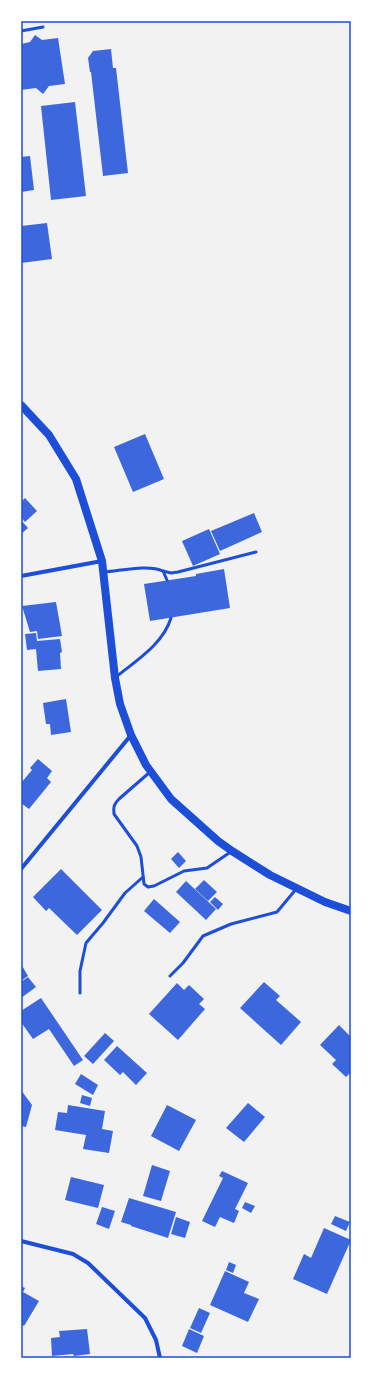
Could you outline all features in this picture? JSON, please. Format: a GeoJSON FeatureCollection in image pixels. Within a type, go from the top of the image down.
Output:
{"type":"FeatureCollection","features":[{"type":"Feature","properties":{"kind":"main road"},"geometry":{"type":"LineString","coordinates":[[21,405],[49,435],[76,479],[102,561],[115,678],[120,704],[131,735],[151,772],[171,799],[232,852],[270,875],[324,902],[351,911]]}},
{"type":"Feature","properties":{"kind":"street"},"geometry":{"type":"LineString","coordinates":[[21,576],[102,561]]}},
{"type":"Feature","properties":{"kind":"street"},"geometry":{"type":"LineString","coordinates":[[21,869],[131,735]]}},
{"type":"Feature","properties":{"kind":"street"},"geometry":{"type":"LineString","coordinates":[[21,1241],[73,1254],[88,1263],[144,1318],[156,1340],[160,1358]]}},
{"type":"Feature","properties":{"kind":"lane"},"geometry":{"type":"LineString","coordinates":[[21,31],[43,27]]}},
{"type":"Feature","properties":{"kind":"lane"},"geometry":{"type":"LineString","coordinates":[[103,572],[158,568],[171,573],[256,552]]}},
{"type":"Feature","properties":{"kind":"lane"},"geometry":{"type":"LineString","coordinates":[[163,571],[167,580]]}},
{"type":"Feature","properties":{"kind":"lane"},"geometry":{"type":"LineString","coordinates":[[115,678],[162,638],[171,618]]}},
{"type":"Feature","properties":{"kind":"lane"},"geometry":{"type":"LineString","coordinates":[[151,772],[119,799],[114,804],[113,809],[114,814],[137,846],[141,857],[142,877],[144,884],[154,886],[184,871],[207,868],[232,852]]}},
{"type":"Feature","properties":{"kind":"lane"},"geometry":{"type":"LineString","coordinates":[[80,993],[80,971],[86,943],[125,893],[142,877]]}},
{"type":"Feature","properties":{"kind":"lane"},"geometry":{"type":"LineString","coordinates":[[170,976],[183,963],[203,936],[231,924],[277,912],[297,888]]}},
{"type":"Feature","properties":{"kind":"building"},"geometry":{"type":"Polygon","coordinates":[[[35,35],[42,40],[58,38],[65,84],[49,86],[43,94],[36,88],[21,90],[21,44],[30,42],[35,35]]]}},
{"type":"Feature","properties":{"kind":"building"},"geometry":{"type":"Polygon","coordinates":[[[111,49],[113,68],[116,68],[128,173],[103,176],[91,72],[88,58],[93,51],[111,49]]]}},
{"type":"Feature","properties":{"kind":"building"},"geometry":{"type":"Polygon","coordinates":[[[75,102],[86,196],[51,200],[41,106],[75,102]]]}},
{"type":"Feature","properties":{"kind":"building"},"geometry":{"type":"Polygon","coordinates":[[[30,156],[34,190],[21,192],[21,157],[30,156]]]}},
{"type":"Feature","properties":{"kind":"building"},"geometry":{"type":"Polygon","coordinates":[[[47,223],[52,259],[21,263],[21,226],[47,223]]]}},
{"type":"Feature","properties":{"kind":"building"},"geometry":{"type":"Polygon","coordinates":[[[145,434],[164,479],[133,492],[114,447],[145,434]]]}},
{"type":"Feature","properties":{"kind":"building"},"geometry":{"type":"Polygon","coordinates":[[[25,498],[37,511],[25,522],[21,517],[21,502],[25,498]]]}},
{"type":"Feature","properties":{"kind":"building"},"geometry":{"type":"Polygon","coordinates":[[[254,513],[262,532],[220,551],[211,531],[254,513]]]}},
{"type":"Feature","properties":{"kind":"building"},"geometry":{"type":"Polygon","coordinates":[[[21,520],[28,528],[21,534],[21,520]]]}},
{"type":"Feature","properties":{"kind":"building"},"geometry":{"type":"Polygon","coordinates":[[[209,529],[220,554],[193,566],[182,541],[209,529]]]}},
{"type":"Feature","properties":{"kind":"building"},"geometry":{"type":"Polygon","coordinates":[[[224,569],[230,608],[150,621],[144,584],[196,576],[196,574],[224,569]]]}},
{"type":"Feature","properties":{"kind":"building"},"geometry":{"type":"Polygon","coordinates":[[[56,602],[62,636],[38,639],[37,631],[30,632],[22,606],[56,602]]]}},
{"type":"Feature","properties":{"kind":"building"},"geometry":{"type":"Polygon","coordinates":[[[36,633],[37,641],[60,639],[62,652],[60,653],[61,669],[38,671],[36,649],[27,650],[25,634],[36,633]]]}},
{"type":"Feature","properties":{"kind":"building"},"geometry":{"type":"Polygon","coordinates":[[[66,699],[71,732],[51,735],[50,724],[46,724],[43,703],[66,699]]]}},
{"type":"Feature","properties":{"kind":"building"},"geometry":{"type":"Polygon","coordinates":[[[38,759],[52,771],[47,778],[51,782],[29,809],[21,803],[21,783],[32,770],[30,768],[38,759]]]}},
{"type":"Feature","properties":{"kind":"building"},"geometry":{"type":"Polygon","coordinates":[[[178,852],[186,861],[179,868],[171,859],[178,852]]]}},
{"type":"Feature","properties":{"kind":"building"},"geometry":{"type":"Polygon","coordinates":[[[61,869],[102,910],[77,935],[49,908],[46,911],[33,897],[61,869]]]}},
{"type":"Feature","properties":{"kind":"building"},"geometry":{"type":"Polygon","coordinates":[[[204,880],[217,892],[208,901],[195,889],[204,880]]]}},
{"type":"Feature","properties":{"kind":"building"},"geometry":{"type":"Polygon","coordinates":[[[186,881],[216,909],[206,920],[176,892],[186,881]]]}},
{"type":"Feature","properties":{"kind":"building"},"geometry":{"type":"Polygon","coordinates":[[[215,897],[223,904],[218,910],[210,902],[215,897]]]}},
{"type":"Feature","properties":{"kind":"building"},"geometry":{"type":"Polygon","coordinates":[[[154,899],[180,922],[170,933],[144,911],[154,899]]]}},
{"type":"Feature","properties":{"kind":"building"},"geometry":{"type":"Polygon","coordinates":[[[21,964],[28,976],[21,981],[21,964]]]}},
{"type":"Feature","properties":{"kind":"building"},"geometry":{"type":"Polygon","coordinates":[[[28,977],[36,987],[21,998],[21,982],[28,977]]]}},
{"type":"Feature","properties":{"kind":"building"},"geometry":{"type":"Polygon","coordinates":[[[264,982],[280,996],[276,1000],[301,1022],[281,1045],[240,1008],[264,982]]]}},
{"type":"Feature","properties":{"kind":"building"},"geometry":{"type":"Polygon","coordinates":[[[177,983],[184,990],[189,985],[204,999],[199,1004],[205,1009],[178,1040],[149,1014],[177,983]]]}},
{"type":"Feature","properties":{"kind":"building"},"geometry":{"type":"Polygon","coordinates":[[[41,998],[83,1060],[74,1066],[49,1029],[33,1039],[21,1022],[21,1011],[41,998]]]}},
{"type":"Feature","properties":{"kind":"building"},"geometry":{"type":"Polygon","coordinates":[[[339,1025],[351,1037],[351,1072],[346,1077],[332,1064],[336,1060],[320,1045],[339,1025]]]}},
{"type":"Feature","properties":{"kind":"building"},"geometry":{"type":"Polygon","coordinates":[[[105,1033],[114,1041],[93,1064],[84,1056],[105,1033]]]}},
{"type":"Feature","properties":{"kind":"building"},"geometry":{"type":"Polygon","coordinates":[[[117,1046],[147,1073],[136,1085],[123,1072],[120,1075],[104,1060],[117,1046]]]}},
{"type":"Feature","properties":{"kind":"building"},"geometry":{"type":"Polygon","coordinates":[[[81,1074],[98,1085],[93,1095],[75,1084],[81,1074]]]}},
{"type":"Feature","properties":{"kind":"building"},"geometry":{"type":"Polygon","coordinates":[[[21,1090],[32,1105],[26,1127],[21,1126],[21,1090]]]}},
{"type":"Feature","properties":{"kind":"building"},"geometry":{"type":"Polygon","coordinates":[[[82,1095],[92,1098],[90,1106],[80,1103],[82,1095]]]}},
{"type":"Feature","properties":{"kind":"building"},"geometry":{"type":"Polygon","coordinates":[[[248,1103],[265,1117],[244,1142],[226,1128],[248,1103]]]}},
{"type":"Feature","properties":{"kind":"building"},"geometry":{"type":"Polygon","coordinates":[[[68,1105],[105,1111],[102,1129],[113,1131],[109,1153],[83,1149],[86,1135],[55,1130],[58,1112],[67,1113],[68,1105]]]}},
{"type":"Feature","properties":{"kind":"building"},"geometry":{"type":"Polygon","coordinates":[[[167,1105],[196,1120],[179,1151],[151,1136],[167,1105]]]}},
{"type":"Feature","properties":{"kind":"building"},"geometry":{"type":"Polygon","coordinates":[[[152,1165],[170,1171],[161,1201],[143,1196],[152,1165]]]}},
{"type":"Feature","properties":{"kind":"building"},"geometry":{"type":"Polygon","coordinates":[[[222,1171],[248,1183],[235,1209],[239,1211],[234,1223],[220,1217],[215,1227],[202,1221],[223,1178],[219,1176],[222,1171]]]}},
{"type":"Feature","properties":{"kind":"building"},"geometry":{"type":"Polygon","coordinates":[[[71,1177],[104,1185],[98,1208],[65,1200],[71,1177]]]}},
{"type":"Feature","properties":{"kind":"building"},"geometry":{"type":"Polygon","coordinates":[[[129,1198],[176,1212],[168,1238],[121,1222],[129,1198]]]}},
{"type":"Feature","properties":{"kind":"building"},"geometry":{"type":"Polygon","coordinates":[[[245,1202],[255,1206],[251,1213],[242,1208],[245,1202]]]}},
{"type":"Feature","properties":{"kind":"building"},"geometry":{"type":"Polygon","coordinates":[[[102,1207],[115,1211],[109,1229],[96,1224],[102,1207]]]}},
{"type":"Feature","properties":{"kind":"building"},"geometry":{"type":"Polygon","coordinates":[[[335,1216],[350,1222],[346,1231],[331,1224],[335,1216]]]}},
{"type":"Feature","properties":{"kind":"building"},"geometry":{"type":"Polygon","coordinates":[[[176,1217],[190,1222],[185,1238],[171,1234],[176,1217]]]}},
{"type":"Feature","properties":{"kind":"building"},"geometry":{"type":"Polygon","coordinates":[[[324,1228],[351,1240],[327,1294],[293,1279],[304,1254],[311,1258],[324,1228]]]}},
{"type":"Feature","properties":{"kind":"building"},"geometry":{"type":"Polygon","coordinates":[[[229,1262],[236,1265],[233,1273],[226,1270],[229,1262]]]}},
{"type":"Feature","properties":{"kind":"building"},"geometry":{"type":"Polygon","coordinates":[[[225,1271],[249,1282],[244,1293],[259,1299],[248,1322],[210,1305],[225,1271]]]}},
{"type":"Feature","properties":{"kind":"building"},"geometry":{"type":"Polygon","coordinates":[[[21,1286],[25,1288],[23,1292],[39,1301],[24,1326],[21,1324],[21,1286]]]}},
{"type":"Feature","properties":{"kind":"building"},"geometry":{"type":"Polygon","coordinates":[[[199,1308],[210,1313],[201,1333],[190,1328],[199,1308]]]}},
{"type":"Feature","properties":{"kind":"building"},"geometry":{"type":"Polygon","coordinates":[[[87,1329],[90,1354],[52,1356],[51,1338],[60,1337],[59,1331],[87,1329]]]}},
{"type":"Feature","properties":{"kind":"building"},"geometry":{"type":"Polygon","coordinates":[[[189,1329],[204,1336],[197,1353],[182,1346],[189,1329]]]}}]}
